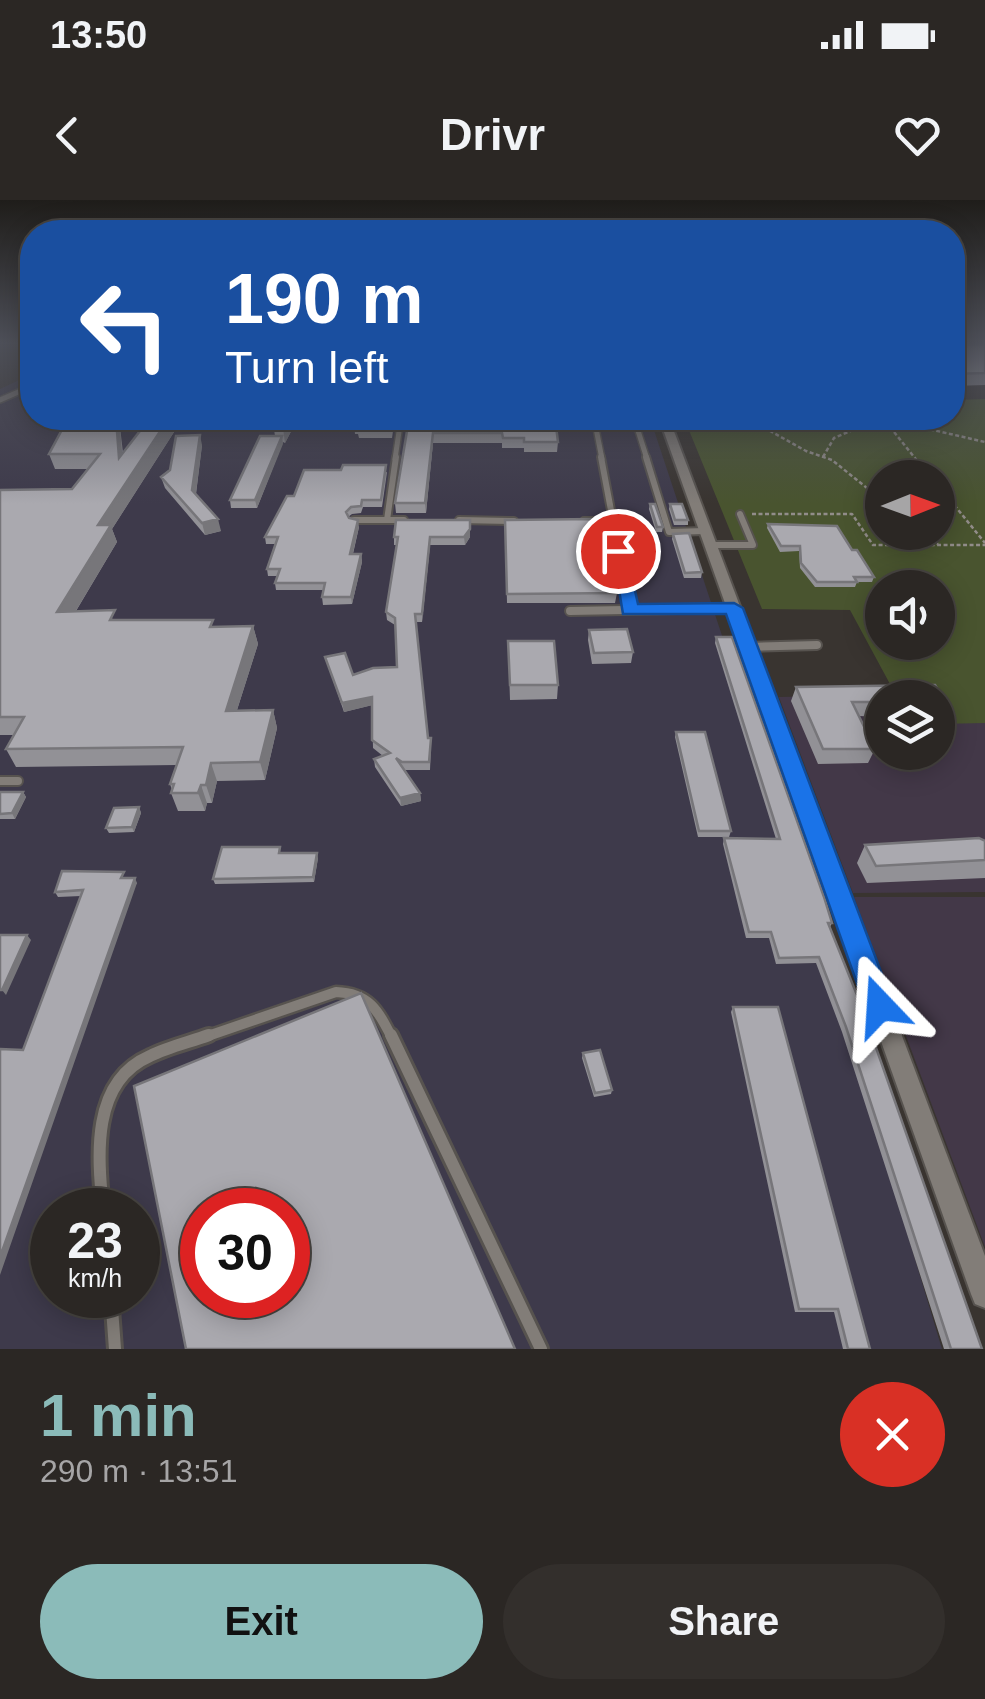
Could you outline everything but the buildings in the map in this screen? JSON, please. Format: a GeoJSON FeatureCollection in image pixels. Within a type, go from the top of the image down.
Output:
{"type":"FeatureCollection","features":[{"type":"Feature","properties":{"kind":"street"},"geometry":{"type":"LineString","coordinates":[[668,430],[985,1294]]}},
{"type":"Feature","properties":{"kind":"lane"},"geometry":{"type":"LineString","coordinates":[[386,520],[399,430]]}},
{"type":"Feature","properties":{"kind":"lane"},"geometry":{"type":"LineString","coordinates":[[596,430],[630,610]]}},
{"type":"Feature","properties":{"kind":"lane"},"geometry":{"type":"LineString","coordinates":[[638,430],[668,532],[753,545],[740,514]]}},
{"type":"Feature","properties":{"kind":"lane"},"geometry":{"type":"LineString","coordinates":[[354,520],[405,520]]}},
{"type":"Feature","properties":{"kind":"lane"},"geometry":{"type":"LineString","coordinates":[[443,520],[518,521]]}},
{"type":"Feature","properties":{"kind":"lane"},"geometry":{"type":"LineString","coordinates":[[574,521],[612,521]]}},
{"type":"Feature","properties":{"kind":"lane"},"geometry":{"type":"LineString","coordinates":[[570,611],[734,608]]}},
{"type":"Feature","properties":{"kind":"lane"},"geometry":{"type":"LineString","coordinates":[[748,646],[816,645]]}},
{"type":"Feature","properties":{"kind":"lane"},"geometry":{"type":"LineString","coordinates":[[0,781],[18,781]]}},
{"type":"Feature","properties":{"kind":"lane"},"geometry":{"type":"LineString","coordinates":[[101,1188],[97,1141],[105,1108],[122,1073],[146,1058],[336,992],[358,993],[378,1009],[542,1349]]}},
{"type":"Feature","properties":{"kind":"lane"},"geometry":{"type":"LineString","coordinates":[[112,1318],[115,1349]]}},
{"type":"Feature","properties":{"kind":"path"},"geometry":{"type":"LineString","coordinates":[[771,430],[822,457],[865,488]]}},
{"type":"Feature","properties":{"kind":"path"},"geometry":{"type":"LineString","coordinates":[[822,457],[834,438],[852,430]]}},
{"type":"Feature","properties":{"kind":"path"},"geometry":{"type":"LineString","coordinates":[[892,430],[916,460]]}},
{"type":"Feature","properties":{"kind":"path"},"geometry":{"type":"LineString","coordinates":[[933,430],[985,442]]}},
{"type":"Feature","properties":{"kind":"path"},"geometry":{"type":"LineString","coordinates":[[955,506],[985,544]]}},
{"type":"Feature","properties":{"kind":"path"},"geometry":{"type":"LineString","coordinates":[[740,514],[852,514],[865,534]]}},
{"type":"Feature","properties":{"kind":"path"},"geometry":{"type":"LineString","coordinates":[[955,545],[985,544]]}},
{"type":"Feature","properties":{"kind":"shaded area"},"geometry":{"type":"Polygon","coordinates":[[[0,398],[20,398],[20,430],[654,430],[785,826],[942,1349],[0,1349],[0,398]]]}},
{"type":"Feature","properties":{"kind":"shaded area"},"geometry":{"type":"Polygon","coordinates":[[[985,693],[985,892],[853,893],[779,697],[865,695],[865,770],[955,770],[955,694],[985,693]]]}},
{"type":"Feature","properties":{"kind":"shaded area"},"geometry":{"type":"Polygon","coordinates":[[[854,897],[985,897],[985,1247],[854,897]]]}},
{"type":"Feature","properties":{"kind":"green space"},"geometry":{"type":"Polygon","coordinates":[[[985,399],[985,723],[955,724],[955,680],[888,680],[877,660],[955,660],[955,570],[865,570],[865,638],[850,610],[762,609],[689,430],[965,430],[965,400],[985,399]]]}},
{"type":"Feature","properties":{"kind":"route"},"geometry":{"type":"LineString","coordinates":[[618,551],[630,610],[734,608],[880,1006]]}}]}
